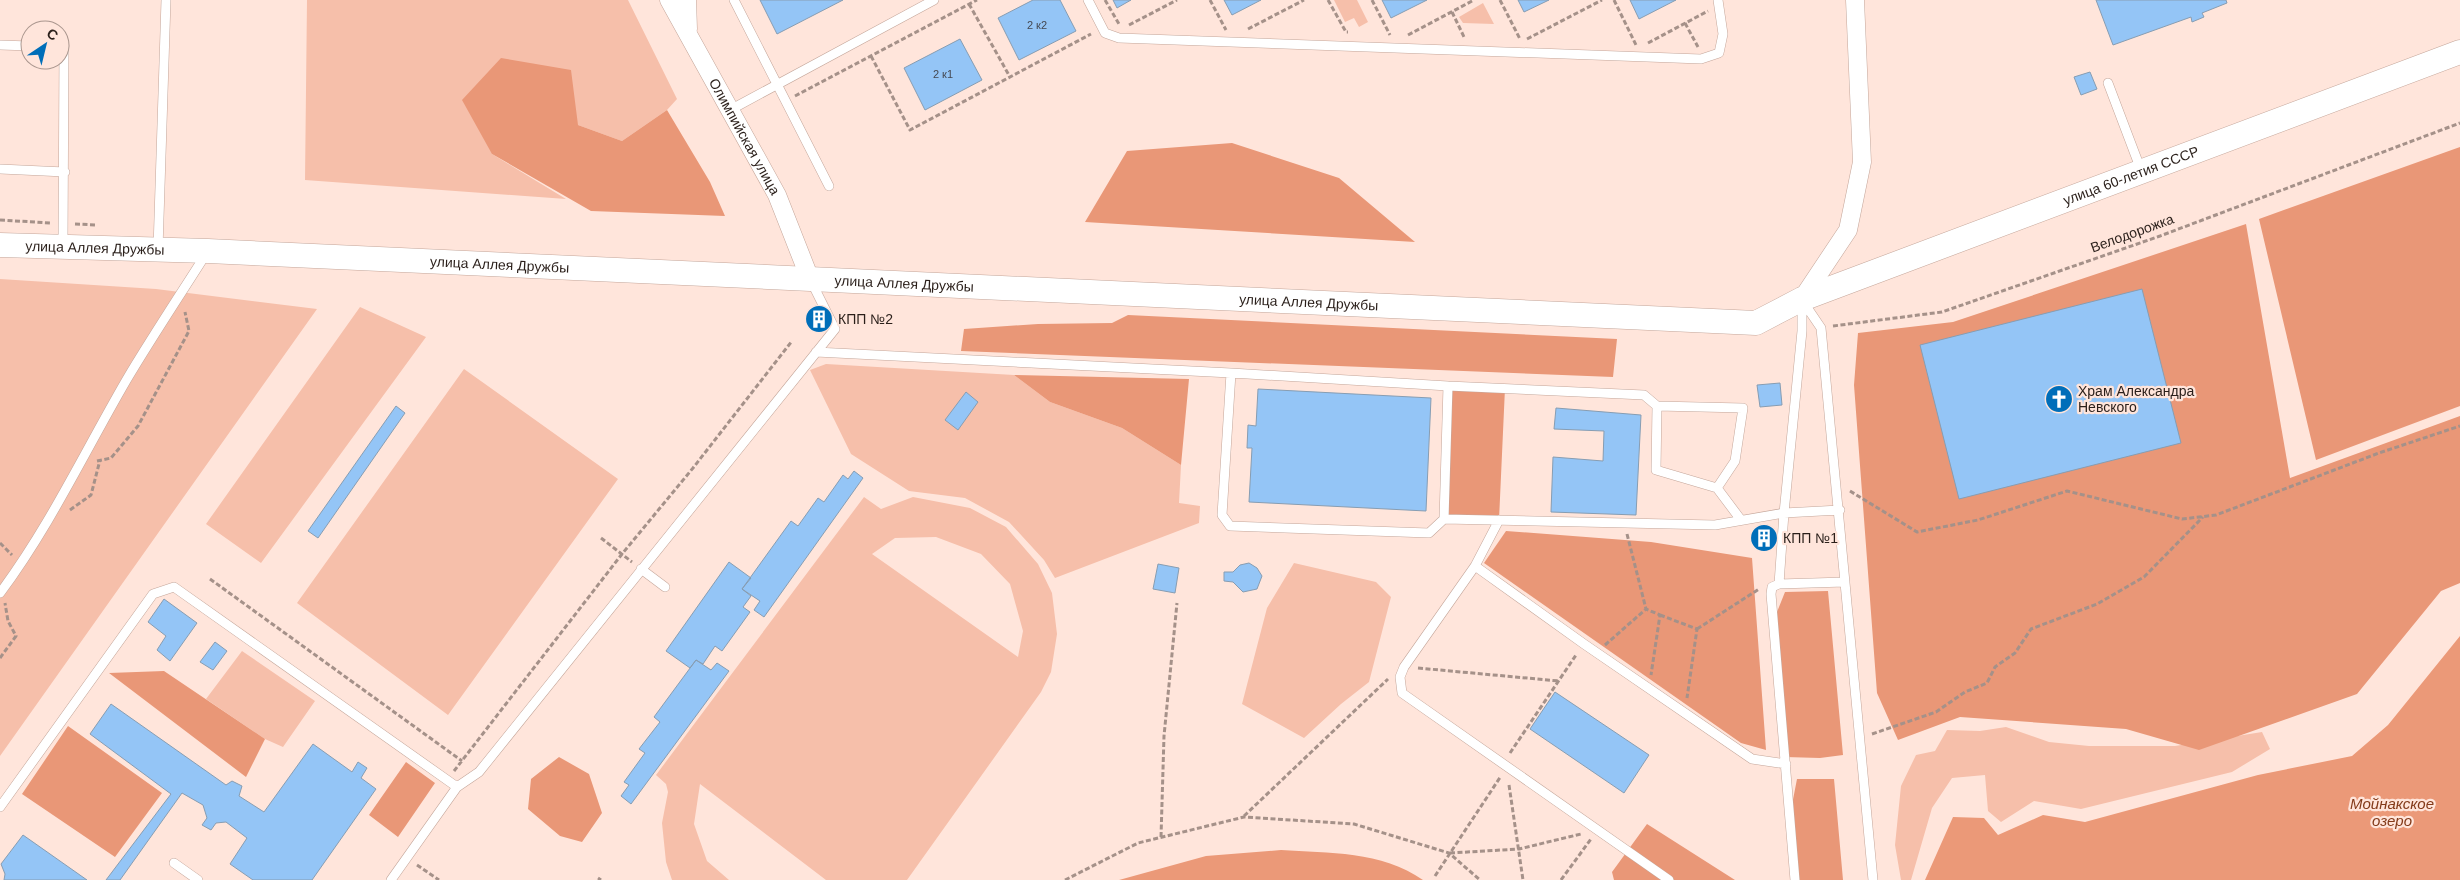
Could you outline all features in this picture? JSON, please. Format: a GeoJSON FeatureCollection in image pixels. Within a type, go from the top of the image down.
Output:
{"type":"FeatureCollection","features":[{"type":"Feature","properties":{"kind":"main road","name":"улица 60-летия СССР"},"geometry":{"type":"LineString","coordinates":[[1802,299],[2460,52]]}},
{"type":"Feature","properties":{"kind":"main road","name":"улица Аллея Дружбы"},"geometry":{"type":"LineString","coordinates":[[0,245],[208,251],[1756,323],[1802,299]]}},
{"type":"Feature","properties":{"kind":"street","name":"Олимпийская улица"},"geometry":{"type":"LineString","coordinates":[[669,0],[777,195],[810,279]]}},
{"type":"Feature","properties":{"kind":"street"},"geometry":{"type":"LineString","coordinates":[[687,0],[688,35]]}},
{"type":"Feature","properties":{"kind":"street"},"geometry":{"type":"LineString","coordinates":[[1802,299],[1848,230],[1862,162],[1855,0]]}},
{"type":"Feature","properties":{"kind":"lane"},"geometry":{"type":"LineString","coordinates":[[158,249],[166,0]]}},
{"type":"Feature","properties":{"kind":"lane"},"geometry":{"type":"LineString","coordinates":[[734,0],[829,186]]}},
{"type":"Feature","properties":{"kind":"lane"},"geometry":{"type":"LineString","coordinates":[[730,110],[934,0]]}},
{"type":"Feature","properties":{"kind":"lane"},"geometry":{"type":"LineString","coordinates":[[1088,0],[1105,33],[1120,38],[1701,60],[1719,53],[1722,34],[1718,0]]}},
{"type":"Feature","properties":{"kind":"lane"},"geometry":{"type":"LineString","coordinates":[[0,45],[20,46]]}},
{"type":"Feature","properties":{"kind":"lane"},"geometry":{"type":"LineString","coordinates":[[63,247],[64,70]]}},
{"type":"Feature","properties":{"kind":"lane"},"geometry":{"type":"LineString","coordinates":[[2108,83],[2142,172]]}},
{"type":"Feature","properties":{"kind":"lane"},"geometry":{"type":"LineString","coordinates":[[0,169],[64,172]]}},
{"type":"Feature","properties":{"kind":"lane"},"geometry":{"type":"LineString","coordinates":[[0,592],[22,564],[81,464],[127,380],[208,251]]}},
{"type":"Feature","properties":{"kind":"lane"},"geometry":{"type":"LineString","coordinates":[[391,880],[457,787],[479,772],[835,330],[810,279]]}},
{"type":"Feature","properties":{"kind":"lane"},"geometry":{"type":"LineString","coordinates":[[1802,299],[1821,328],[1840,510],[1873,880]]}},
{"type":"Feature","properties":{"kind":"lane"},"geometry":{"type":"LineString","coordinates":[[1779,584],[1802,330],[1802,299]]}},
{"type":"Feature","properties":{"kind":"lane"},"geometry":{"type":"LineString","coordinates":[[816,352],[1448,386],[1644,394],[1657,406],[1743,408],[1736,461],[1717,488]]}},
{"type":"Feature","properties":{"kind":"lane"},"geometry":{"type":"LineString","coordinates":[[1231,373],[1222,515],[1230,526],[1429,533],[1444,519],[1714,525],[1784,513],[1840,510]]}},
{"type":"Feature","properties":{"kind":"lane"},"geometry":{"type":"LineString","coordinates":[[1444,519],[1448,386]]}},
{"type":"Feature","properties":{"kind":"lane"},"geometry":{"type":"LineString","coordinates":[[1657,406],[1656,470],[1717,488],[1740,520]]}},
{"type":"Feature","properties":{"kind":"lane"},"geometry":{"type":"LineString","coordinates":[[1499,520],[1475,566],[1404,667],[1400,677],[1402,693],[1668,880]]}},
{"type":"Feature","properties":{"kind":"lane"},"geometry":{"type":"LineString","coordinates":[[1475,566],[1584,644],[1752,758],[1786,764]]}},
{"type":"Feature","properties":{"kind":"lane"},"geometry":{"type":"LineString","coordinates":[[641,569],[665,587]]}},
{"type":"Feature","properties":{"kind":"lane"},"geometry":{"type":"LineString","coordinates":[[1795,880],[1771,594],[1772,587],[1779,584],[1845,582]]}},
{"type":"Feature","properties":{"kind":"lane"},"geometry":{"type":"LineString","coordinates":[[0,807],[153,594],[174,588],[457,787]]}},
{"type":"Feature","properties":{"kind":"lane"},"geometry":{"type":"LineString","coordinates":[[174,863],[198,880]]}},
{"type":"Feature","properties":{"kind":"path"},"geometry":{"type":"LineString","coordinates":[[786,101],[977,0]]}},
{"type":"Feature","properties":{"kind":"path"},"geometry":{"type":"LineString","coordinates":[[1105,0],[1121,29],[1177,0]]}},
{"type":"Feature","properties":{"kind":"path"},"geometry":{"type":"LineString","coordinates":[[1210,0],[1231,38]]}},
{"type":"Feature","properties":{"kind":"path"},"geometry":{"type":"LineString","coordinates":[[1247,30],[1304,0]]}},
{"type":"Feature","properties":{"kind":"path"},"geometry":{"type":"LineString","coordinates":[[1372,0],[1390,35]]}},
{"type":"Feature","properties":{"kind":"path"},"geometry":{"type":"LineString","coordinates":[[1407,36],[1474,0]]}},
{"type":"Feature","properties":{"kind":"path"},"geometry":{"type":"LineString","coordinates":[[1500,0],[1522,42],[1602,0]]}},
{"type":"Feature","properties":{"kind":"path"},"geometry":{"type":"LineString","coordinates":[[1614,0],[1638,49]]}},
{"type":"Feature","properties":{"kind":"path"},"geometry":{"type":"LineString","coordinates":[[970,4],[1010,77]]}},
{"type":"Feature","properties":{"kind":"path"},"geometry":{"type":"LineString","coordinates":[[1646,45],[1713,9]]}},
{"type":"Feature","properties":{"kind":"path"},"geometry":{"type":"LineString","coordinates":[[1452,12],[1465,39]]}},
{"type":"Feature","properties":{"kind":"path"},"geometry":{"type":"LineString","coordinates":[[871,56],[910,130],[1116,20]]}},
{"type":"Feature","properties":{"kind":"path"},"geometry":{"type":"LineString","coordinates":[[1685,23],[1700,50]]}},
{"type":"Feature","properties":{"kind":"path","name":"Велодорожка"},"geometry":{"type":"LineString","coordinates":[[1821,328],[1942,312],[2160,236],[2460,123]]}},
{"type":"Feature","properties":{"kind":"path"},"geometry":{"type":"LineString","coordinates":[[0,220],[101,226]]}},
{"type":"Feature","properties":{"kind":"path"},"geometry":{"type":"LineString","coordinates":[[81,464],[111,458],[138,426],[189,331],[180,295]]}},
{"type":"Feature","properties":{"kind":"path"},"geometry":{"type":"LineString","coordinates":[[447,780],[622,554],[694,468],[792,341]]}},
{"type":"Feature","properties":{"kind":"path"},"geometry":{"type":"LineString","coordinates":[[1836,483],[1917,532],[1978,520],[2067,491],[2182,520],[2216,515],[2379,453],[2460,426]]}},
{"type":"Feature","properties":{"kind":"path"},"geometry":{"type":"LineString","coordinates":[[1860,738],[1936,712],[1965,692],[1987,683],[1996,667],[2015,653],[2031,629],[2097,604],[2144,577],[2203,517]]}},
{"type":"Feature","properties":{"kind":"path"},"geometry":{"type":"LineString","coordinates":[[1624,523],[1646,609]]}},
{"type":"Feature","properties":{"kind":"path"},"geometry":{"type":"LineString","coordinates":[[601,538],[641,569]]}},
{"type":"Feature","properties":{"kind":"path"},"geometry":{"type":"LineString","coordinates":[[210,579],[462,761]]}},
{"type":"Feature","properties":{"kind":"path"},"geometry":{"type":"LineString","coordinates":[[1685,712],[1697,629],[1759,589]]}},
{"type":"Feature","properties":{"kind":"path"},"geometry":{"type":"LineString","coordinates":[[0,658],[16,636],[8,622],[5,602]]}},
{"type":"Feature","properties":{"kind":"path"},"geometry":{"type":"LineString","coordinates":[[1161,837],[1164,736],[1176,603]]}},
{"type":"Feature","properties":{"kind":"path"},"geometry":{"type":"LineString","coordinates":[[1646,609],[1697,629]]}},
{"type":"Feature","properties":{"kind":"path"},"geometry":{"type":"LineString","coordinates":[[1597,653],[1646,609]]}},
{"type":"Feature","properties":{"kind":"path"},"geometry":{"type":"LineString","coordinates":[[1649,688],[1660,615]]}},
{"type":"Feature","properties":{"kind":"path"},"geometry":{"type":"LineString","coordinates":[[1435,876],[1559,680],[1584,644]]}},
{"type":"Feature","properties":{"kind":"path"},"geometry":{"type":"LineString","coordinates":[[1244,817],[1389,678],[1404,667],[1559,680]]}},
{"type":"Feature","properties":{"kind":"path"},"geometry":{"type":"LineString","coordinates":[[1505,765],[1524,880]]}},
{"type":"Feature","properties":{"kind":"path"},"geometry":{"type":"LineString","coordinates":[[1065,880],[1138,843],[1244,817],[1354,824],[1449,853],[1519,849],[1597,830]]}},
{"type":"Feature","properties":{"kind":"path"},"geometry":{"type":"LineString","coordinates":[[1561,880],[1597,830]]}},
{"type":"Feature","properties":{"kind":"path"},"geometry":{"type":"LineString","coordinates":[[1449,853],[1480,880]]}},
{"type":"Feature","properties":{"kind":"path"},"geometry":{"type":"LineString","coordinates":[[406,858],[439,880]]}},
{"type":"Feature","properties":{"kind":"shaded area"},"geometry":{"type":"Polygon","coordinates":[[[307,0],[628,0],[677,99],[667,110],[622,141],[578,125],[492,154],[566,199],[305,180],[307,0]]]}},
{"type":"Feature","properties":{"kind":"shaded area"},"geometry":{"type":"Polygon","coordinates":[[[1334,0],[1357,0],[1368,22],[1359,27],[1354,18],[1345,22],[1334,0]]]}},
{"type":"Feature","properties":{"kind":"shaded area"},"geometry":{"type":"Polygon","coordinates":[[[1483,3],[1494,24],[1463,23],[1459,17],[1483,3]]]}},
{"type":"Feature","properties":{"kind":"shaded area"},"geometry":{"type":"Polygon","coordinates":[[[501,58],[571,70],[578,125],[622,141],[667,110],[710,182],[725,216],[591,211],[492,154],[462,100],[501,58]]]}},
{"type":"Feature","properties":{"kind":"shaded area"},"geometry":{"type":"Polygon","coordinates":[[[1232,143],[1339,178],[1415,242],[1085,222],[1127,151],[1232,143]]]}},
{"type":"Feature","properties":{"kind":"shaded area"},"geometry":{"type":"Polygon","coordinates":[[[2460,147],[2460,406],[2316,460],[2259,219],[2460,147]]]}},
{"type":"Feature","properties":{"kind":"shaded area"},"geometry":{"type":"Polygon","coordinates":[[[2246,224],[2290,478],[2460,416],[2460,583],[2441,591],[2357,694],[2199,750],[2126,729],[1960,717],[1898,740],[1877,693],[1854,385],[1858,333],[1953,322],[2246,224]]]}},
{"type":"Feature","properties":{"kind":"shaded area"},"geometry":{"type":"Polygon","coordinates":[[[0,279],[156,289],[317,309],[0,756],[0,279]]]}},
{"type":"Feature","properties":{"kind":"shaded area"},"geometry":{"type":"Polygon","coordinates":[[[360,307],[426,337],[261,563],[206,524],[360,307]]]}},
{"type":"Feature","properties":{"kind":"shaded area"},"geometry":{"type":"Polygon","coordinates":[[[1128,315],[1617,339],[1613,377],[961,351],[964,329],[1038,324],[1112,323],[1128,315]]]}},
{"type":"Feature","properties":{"kind":"shaded area"},"geometry":{"type":"Polygon","coordinates":[[[826,364],[1014,375],[1050,402],[1122,428],[1181,465],[1179,503],[1200,506],[1199,523],[1055,578],[1044,560],[1009,522],[965,498],[909,491],[851,454],[810,370],[826,364]]]}},
{"type":"Feature","properties":{"kind":"shaded area"},"geometry":{"type":"Polygon","coordinates":[[[464,369],[618,479],[448,715],[297,603],[464,369]]]}},
{"type":"Feature","properties":{"kind":"shaded area"},"geometry":{"type":"Polygon","coordinates":[[[1014,375],[1189,379],[1181,465],[1122,428],[1050,402],[1014,375]]]}},
{"type":"Feature","properties":{"kind":"shaded area"},"geometry":{"type":"Polygon","coordinates":[[[1448,386],[1505,388],[1499,520],[1444,519],[1448,386]]]}},
{"type":"Feature","properties":{"kind":"shaded area"},"geometry":{"type":"Polygon","coordinates":[[[864,497],[881,509],[913,497],[970,508],[1006,527],[1038,564],[1052,593],[1057,634],[1051,672],[1041,692],[907,880],[826,880],[700,784],[694,824],[707,861],[729,880],[672,880],[666,862],[662,823],[668,792],[666,784],[656,775],[864,497]],[[936,537],[895,538],[872,554],[1018,657],[1023,631],[1010,584],[981,554],[936,537]]]}},
{"type":"Feature","properties":{"kind":"shaded area"},"geometry":{"type":"Polygon","coordinates":[[[1506,531],[1651,542],[1752,558],[1766,750],[1741,743],[1484,563],[1506,531]]]}},
{"type":"Feature","properties":{"kind":"shaded area"},"geometry":{"type":"Polygon","coordinates":[[[1294,563],[1376,582],[1391,597],[1369,682],[1341,704],[1304,738],[1242,704],[1267,608],[1294,563]]]}},
{"type":"Feature","properties":{"kind":"shaded area"},"geometry":{"type":"Polygon","coordinates":[[[1828,591],[1843,755],[1820,758],[1785,757],[1773,622],[1785,592],[1828,591]]]}},
{"type":"Feature","properties":{"kind":"shaded area"},"geometry":{"type":"Polygon","coordinates":[[[242,651],[315,701],[283,747],[265,739],[206,699],[242,651]]]}},
{"type":"Feature","properties":{"kind":"shaded area"},"geometry":{"type":"Polygon","coordinates":[[[164,671],[265,739],[246,777],[109,673],[164,671]]]}},
{"type":"Feature","properties":{"kind":"shaded area"},"geometry":{"type":"Polygon","coordinates":[[[68,726],[162,793],[115,857],[22,794],[68,726]]]}},
{"type":"Feature","properties":{"kind":"shaded area"},"geometry":{"type":"Polygon","coordinates":[[[2006,727],[2049,742],[2089,746],[2175,746],[2262,732],[2270,749],[2232,772],[2081,809],[2034,801],[2001,822],[1988,811],[1985,775],[1952,778],[1932,808],[1911,880],[1901,880],[1895,845],[1901,786],[1916,755],[1935,751],[1947,730],[1980,731],[2006,727]]]}},
{"type":"Feature","properties":{"kind":"shaded area"},"geometry":{"type":"Polygon","coordinates":[[[559,757],[589,774],[602,813],[582,842],[560,836],[528,809],[531,779],[559,757]]]}},
{"type":"Feature","properties":{"kind":"shaded area"},"geometry":{"type":"Polygon","coordinates":[[[406,762],[435,783],[398,837],[369,815],[406,762]]]}},
{"type":"Feature","properties":{"kind":"shaded area"},"geometry":{"type":"Polygon","coordinates":[[[1797,779],[1834,779],[1843,880],[1796,880],[1790,815],[1797,779]]]}},
{"type":"Feature","properties":{"kind":"shaded area"},"geometry":{"type":"Polygon","coordinates":[[[1647,824],[1735,880],[1614,880],[1612,872],[1647,824]]]}},
{"type":"Feature","properties":{"kind":"water","name":"Мойнакское озеро"},"geometry":{"type":"Polygon","coordinates":[[[2460,636],[2460,880],[1925,880],[1953,817],[1984,818],[1998,835],[2043,815],[2085,822],[2258,775],[2352,756],[2388,725],[2460,636]]]}},
{"type":"Feature","properties":{"kind":"water"},"geometry":{"type":"Polygon","coordinates":[[[1281,850],[1354,855],[1390,864],[1423,880],[1119,880],[1206,856],[1281,850]]]}},
{"type":"Feature","properties":{"kind":"building"},"geometry":{"type":"Polygon","coordinates":[[[760,0],[843,0],[777,34],[760,0]]]}},
{"type":"Feature","properties":{"kind":"building"},"geometry":{"type":"Polygon","coordinates":[[[1033,0],[1060,0],[1076,31],[1019,60],[998,18],[1033,0]]]}},
{"type":"Feature","properties":{"kind":"building"},"geometry":{"type":"Polygon","coordinates":[[[1113,0],[1131,0],[1117,8],[1113,0]]]}},
{"type":"Feature","properties":{"kind":"building"},"geometry":{"type":"Polygon","coordinates":[[[1224,0],[1261,0],[1232,15],[1224,0]]]}},
{"type":"Feature","properties":{"kind":"building"},"geometry":{"type":"Polygon","coordinates":[[[1382,0],[1427,0],[1391,18],[1382,0]]]}},
{"type":"Feature","properties":{"kind":"building"},"geometry":{"type":"Polygon","coordinates":[[[1518,0],[1549,0],[1524,12],[1518,0]]]}},
{"type":"Feature","properties":{"kind":"building"},"geometry":{"type":"Polygon","coordinates":[[[1630,0],[1676,0],[1639,19],[1630,0]]]}},
{"type":"Feature","properties":{"kind":"building"},"geometry":{"type":"Polygon","coordinates":[[[2096,0],[2226,0],[2227,3],[2202,13],[2204,17],[2192,22],[2191,17],[2113,45],[2096,0]]]}},
{"type":"Feature","properties":{"kind":"building"},"geometry":{"type":"Polygon","coordinates":[[[960,39],[982,80],[925,110],[904,68],[960,39]]]}},
{"type":"Feature","properties":{"kind":"building"},"geometry":{"type":"Polygon","coordinates":[[[2090,72],[2097,89],[2081,95],[2074,77],[2090,72]]]}},
{"type":"Feature","properties":{"kind":"building"},"geometry":{"type":"Polygon","coordinates":[[[2142,289],[2181,443],[1959,499],[1920,345],[2142,289]]]}},
{"type":"Feature","properties":{"kind":"building","name":"КПП №2"},"geometry":{"type":"Polygon","coordinates":[[[812,312],[828,313],[827,327],[811,325],[812,312]]]}},
{"type":"Feature","properties":{"kind":"building"},"geometry":{"type":"Polygon","coordinates":[[[1780,383],[1782,405],[1760,407],[1757,385],[1780,383]]]}},
{"type":"Feature","properties":{"kind":"building"},"geometry":{"type":"Polygon","coordinates":[[[1258,389],[1431,398],[1426,511],[1249,502],[1252,448],[1247,448],[1248,425],[1256,426],[1258,389]]]}},
{"type":"Feature","properties":{"kind":"building"},"geometry":{"type":"Polygon","coordinates":[[[966,392],[978,402],[958,430],[945,420],[966,392]]]}},
{"type":"Feature","properties":{"kind":"building"},"geometry":{"type":"Polygon","coordinates":[[[396,406],[405,413],[318,538],[308,531],[396,406]]]}},
{"type":"Feature","properties":{"kind":"building"},"geometry":{"type":"Polygon","coordinates":[[[1556,408],[1641,415],[1636,515],[1551,512],[1553,457],[1603,461],[1604,431],[1554,429],[1556,408]]]}},
{"type":"Feature","properties":{"kind":"building"},"geometry":{"type":"Polygon","coordinates":[[[854,471],[863,478],[764,617],[754,610],[760,601],[742,589],[791,521],[798,526],[818,498],[824,502],[843,475],[848,479],[854,471]]]}},
{"type":"Feature","properties":{"kind":"building","name":"КПП №1"},"geometry":{"type":"Polygon","coordinates":[[[1762,526],[1776,537],[1766,550],[1752,540],[1762,526]]]}},
{"type":"Feature","properties":{"kind":"building"},"geometry":{"type":"Polygon","coordinates":[[[729,562],[751,578],[742,589],[751,596],[743,607],[750,612],[722,651],[715,646],[703,664],[696,660],[690,668],[666,651],[729,562]]]}},
{"type":"Feature","properties":{"kind":"building"},"geometry":{"type":"Polygon","coordinates":[[[1249,563],[1257,568],[1262,576],[1257,589],[1243,592],[1233,582],[1224,581],[1224,572],[1233,572],[1240,565],[1249,563]]]}},
{"type":"Feature","properties":{"kind":"building"},"geometry":{"type":"Polygon","coordinates":[[[1158,564],[1179,568],[1175,593],[1153,589],[1158,564]]]}},
{"type":"Feature","properties":{"kind":"building"},"geometry":{"type":"Polygon","coordinates":[[[164,599],[197,623],[170,661],[157,650],[166,636],[148,622],[164,599]]]}},
{"type":"Feature","properties":{"kind":"building"},"geometry":{"type":"Polygon","coordinates":[[[215,642],[227,651],[213,670],[200,662],[215,642]]]}},
{"type":"Feature","properties":{"kind":"building"},"geometry":{"type":"Polygon","coordinates":[[[696,660],[711,670],[717,663],[729,671],[631,804],[621,796],[629,785],[624,782],[645,753],[639,749],[660,722],[654,717],[696,660]]]}},
{"type":"Feature","properties":{"kind":"building"},"geometry":{"type":"Polygon","coordinates":[[[1555,692],[1649,755],[1624,793],[1530,729],[1555,692]]]}},
{"type":"Feature","properties":{"kind":"building"},"geometry":{"type":"Polygon","coordinates":[[[111,704],[226,785],[232,781],[242,786],[239,796],[264,812],[313,744],[352,772],[358,762],[367,768],[361,778],[376,789],[312,880],[253,880],[230,864],[247,838],[226,822],[216,823],[211,830],[202,825],[207,818],[203,805],[182,793],[120,880],[106,880],[171,794],[90,734],[111,704]]]}},
{"type":"Feature","properties":{"kind":"building"},"geometry":{"type":"Polygon","coordinates":[[[23,835],[87,880],[4,880],[5,874],[1,864],[23,835]]]}},
{"type":"Feature","properties":{"kind":"place","name":"КПП №2"},"geometry":{"type":"Point","coordinates":[819,319]}},
{"type":"Feature","properties":{"kind":"place","name":"Храм Александра Невского"},"geometry":{"type":"Point","coordinates":[2059,399]}},
{"type":"Feature","properties":{"kind":"place","name":"КПП №1"},"geometry":{"type":"Point","coordinates":[1764,538]}}]}
